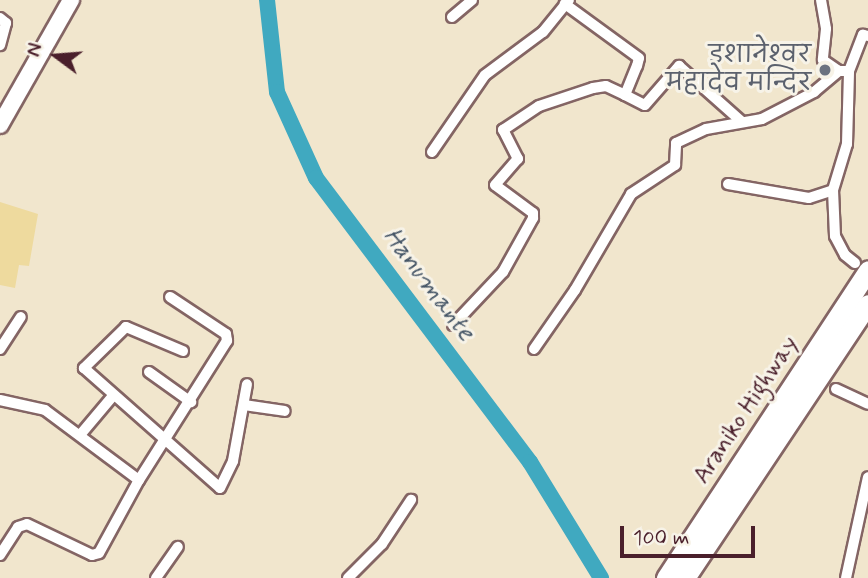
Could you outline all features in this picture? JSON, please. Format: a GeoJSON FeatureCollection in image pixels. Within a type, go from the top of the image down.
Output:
{"type":"FeatureCollection","features":[{"type":"Feature","properties":{"kind":"highway","name":"Araniko Highway"},"geometry":{"type":"LineString","coordinates":[[666,578],[862,267]]}},
{"type":"Feature","properties":{"kind":"highway","name":"Araniko Highway"},"geometry":{"type":"LineString","coordinates":[[685,578],[868,304]]}},
{"type":"Feature","properties":{"kind":"main road"},"geometry":{"type":"LineString","coordinates":[[0,125],[4,108],[71,0]]}},
{"type":"Feature","properties":{"kind":"street"},"geometry":{"type":"LineString","coordinates":[[452,17],[472,0]]}},
{"type":"Feature","properties":{"kind":"street"},"geometry":{"type":"LineString","coordinates":[[821,0],[826,29],[823,60],[844,71]]}},
{"type":"Feature","properties":{"kind":"street"},"geometry":{"type":"LineString","coordinates":[[432,152],[485,75],[543,32],[567,2],[639,58],[625,95]]}},
{"type":"Feature","properties":{"kind":"street"},"geometry":{"type":"LineString","coordinates":[[0,18],[6,23],[0,45]]}},
{"type":"Feature","properties":{"kind":"street"},"geometry":{"type":"LineString","coordinates":[[534,349],[575,290],[631,194],[675,165],[676,143],[706,129],[742,122],[788,108],[844,71],[863,35],[868,36]]}},
{"type":"Feature","properties":{"kind":"street"},"geometry":{"type":"LineString","coordinates":[[453,325],[503,272],[533,218],[533,213],[495,185],[518,159],[503,130],[546,103],[593,88],[606,86],[645,105],[679,66],[742,122]]}},
{"type":"Feature","properties":{"kind":"street"},"geometry":{"type":"LineString","coordinates":[[844,71],[847,144],[833,190],[835,236],[845,255],[862,267]]}},
{"type":"Feature","properties":{"kind":"street"},"geometry":{"type":"LineString","coordinates":[[728,184],[809,198],[833,190]]}},
{"type":"Feature","properties":{"kind":"street"},"geometry":{"type":"LineString","coordinates":[[0,555],[18,527],[27,524],[92,555],[99,553],[139,480],[163,440],[191,402],[227,337],[170,297]]}},
{"type":"Feature","properties":{"kind":"street"},"geometry":{"type":"LineString","coordinates":[[0,349],[21,317]]}},
{"type":"Feature","properties":{"kind":"street"},"geometry":{"type":"LineString","coordinates":[[183,351],[126,327],[84,368],[112,397],[220,488],[233,461],[247,384]]}},
{"type":"Feature","properties":{"kind":"street"},"geometry":{"type":"LineString","coordinates":[[149,372],[191,402]]}},
{"type":"Feature","properties":{"kind":"street"},"geometry":{"type":"LineString","coordinates":[[836,389],[868,404]]}},
{"type":"Feature","properties":{"kind":"street"},"geometry":{"type":"LineString","coordinates":[[79,435],[112,397]]}},
{"type":"Feature","properties":{"kind":"street"},"geometry":{"type":"LineString","coordinates":[[0,400],[24,407],[37,406],[139,480]]}},
{"type":"Feature","properties":{"kind":"street"},"geometry":{"type":"LineString","coordinates":[[244,405],[285,411]]}},
{"type":"Feature","properties":{"kind":"street"},"geometry":{"type":"LineString","coordinates":[[846,578],[868,477]]}},
{"type":"Feature","properties":{"kind":"street"},"geometry":{"type":"LineString","coordinates":[[348,578],[382,544],[411,500]]}},
{"type":"Feature","properties":{"kind":"street"},"geometry":{"type":"LineString","coordinates":[[156,578],[178,547]]}},
{"type":"Feature","properties":{"kind":"sand"},"geometry":{"type":"Polygon","coordinates":[[[0,202],[38,214],[29,266],[19,265],[15,288],[0,285],[0,202]]]}},
{"type":"Feature","properties":{"kind":"waterway","name":"Hanumante"},"geometry":{"type":"LineString","coordinates":[[267,0],[277,92],[316,178],[530,462],[601,578]]}},
{"type":"Feature","properties":{"kind":"place","name":"इशानेश्वर महादेव मन्दिर"},"geometry":{"type":"Point","coordinates":[825,70]}}]}
